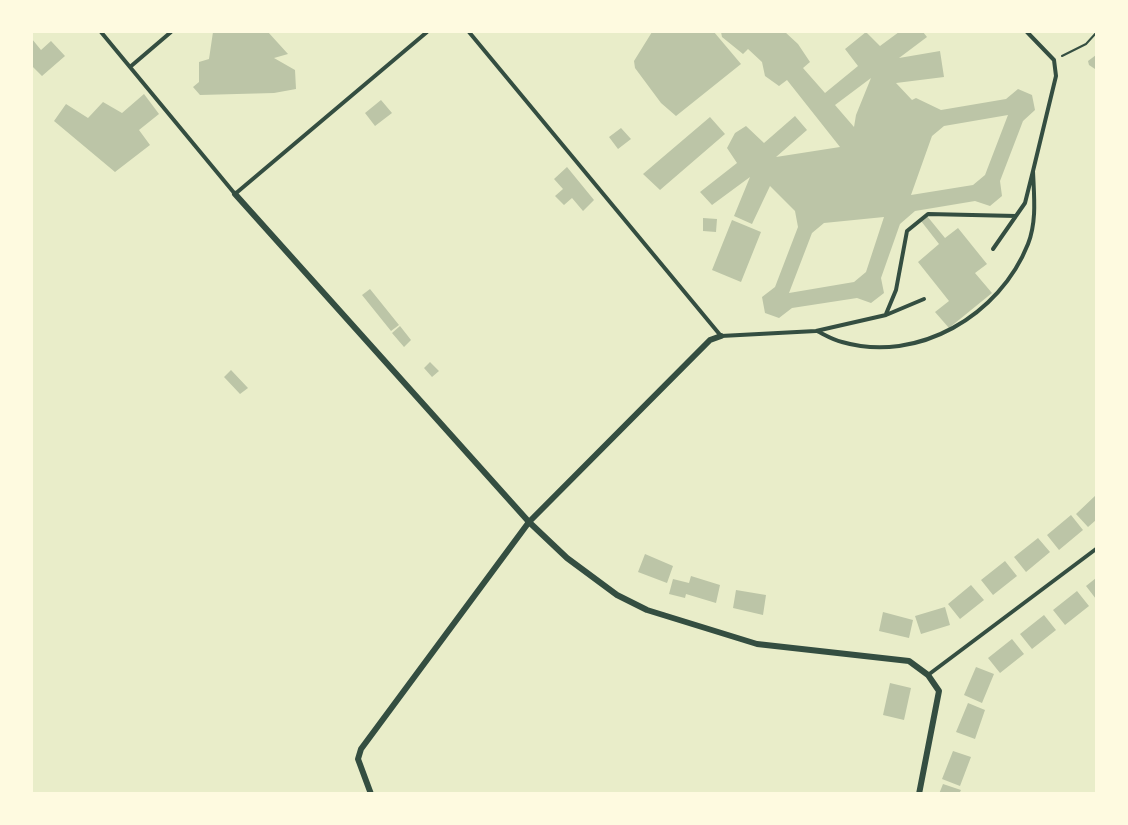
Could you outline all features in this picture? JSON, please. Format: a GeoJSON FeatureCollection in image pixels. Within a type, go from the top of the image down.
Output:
{"type":"FeatureCollection","features":[{"type":"Feature","properties":{"kind":"street"},"geometry":{"type":"LineString","coordinates":[[235,194],[529,522],[567,558],[616,595],[647,610],[757,644],[909,661],[928,675],[939,691],[919,794]]}},
{"type":"Feature","properties":{"kind":"street"},"geometry":{"type":"LineString","coordinates":[[371,794],[358,759],[361,749],[529,522],[710,340],[721,336]]}},
{"type":"Feature","properties":{"kind":"lane"},"geometry":{"type":"LineString","coordinates":[[101,32],[235,194],[427,32]]}},
{"type":"Feature","properties":{"kind":"lane"},"geometry":{"type":"LineString","coordinates":[[130,67],[171,32]]}},
{"type":"Feature","properties":{"kind":"lane"},"geometry":{"type":"LineString","coordinates":[[469,32],[721,336],[816,331],[886,315],[924,298]]}},
{"type":"Feature","properties":{"kind":"lane"},"geometry":{"type":"LineString","coordinates":[[993,249],[1025,203],[1056,76],[1054,60],[1027,32]]}},
{"type":"Feature","properties":{"kind":"lane"},"geometry":{"type":"LineString","coordinates":[[816,331],[842,342],[870,346],[898,345],[926,339],[954,329],[981,311],[1001,291],[1028,243],[1034,219],[1033,171]]}},
{"type":"Feature","properties":{"kind":"lane"},"geometry":{"type":"LineString","coordinates":[[886,315],[896,290],[908,231],[928,214],[1016,216]]}},
{"type":"Feature","properties":{"kind":"lane"},"geometry":{"type":"LineString","coordinates":[[928,675],[1096,549]]}},
{"type":"Feature","properties":{"kind":"path"},"geometry":{"type":"LineString","coordinates":[[1054,60],[1086,44],[1096,33]]}},
{"type":"Feature","properties":{"kind":"building"},"geometry":{"type":"Polygon","coordinates":[[[213,32],[268,32],[288,54],[274,58],[295,70],[296,89],[274,93],[200,95],[193,87],[199,82],[199,62],[209,59],[213,32]]]}},
{"type":"Feature","properties":{"kind":"building"},"geometry":{"type":"Polygon","coordinates":[[[652,32],[714,32],[741,64],[676,116],[661,103],[635,68],[634,61],[652,32]]]}},
{"type":"Feature","properties":{"kind":"building"},"geometry":{"type":"Polygon","coordinates":[[[721,32],[785,32],[798,44],[810,62],[803,68],[825,93],[858,66],[845,49],[866,32],[880,46],[899,32],[923,32],[927,37],[899,58],[940,51],[944,77],[896,83],[912,100],[916,98],[941,110],[1006,99],[1018,89],[1032,95],[1035,110],[1023,121],[1000,181],[1002,196],[990,206],[975,201],[915,211],[900,224],[881,278],[884,293],[871,303],[857,298],[792,308],[779,318],[765,313],[762,297],[775,287],[798,227],[795,211],[770,186],[752,224],[734,216],[750,177],[712,205],[700,192],[737,163],[727,148],[735,133],[746,126],[764,143],[795,116],[807,130],[776,157],[840,147],[787,80],[779,86],[765,76],[762,62],[748,49],[743,54],[722,37],[721,32]],[[871,78],[835,105],[854,127],[856,115],[871,78]],[[1008,115],[944,126],[932,136],[911,195],[973,185],[985,175],[1008,115]],[[884,217],[824,223],[812,233],[789,293],[854,282],[866,272],[884,217]]]}},
{"type":"Feature","properties":{"kind":"building"},"geometry":{"type":"Polygon","coordinates":[[[32,39],[41,50],[51,41],[65,56],[42,76],[32,66],[32,39]]]}},
{"type":"Feature","properties":{"kind":"building"},"geometry":{"type":"Polygon","coordinates":[[[1096,55],[1095,69],[1089,65],[1088,61],[1096,55]]]}},
{"type":"Feature","properties":{"kind":"building"},"geometry":{"type":"Polygon","coordinates":[[[144,94],[159,114],[139,130],[150,145],[115,172],[54,121],[66,104],[88,118],[103,102],[122,113],[144,94]]]}},
{"type":"Feature","properties":{"kind":"building"},"geometry":{"type":"Polygon","coordinates":[[[381,100],[392,113],[375,126],[365,113],[381,100]]]}},
{"type":"Feature","properties":{"kind":"building"},"geometry":{"type":"Polygon","coordinates":[[[710,117],[725,134],[660,190],[643,174],[710,117]]]}},
{"type":"Feature","properties":{"kind":"building"},"geometry":{"type":"Polygon","coordinates":[[[621,128],[631,139],[618,149],[609,137],[621,128]]]}},
{"type":"Feature","properties":{"kind":"building"},"geometry":{"type":"Polygon","coordinates":[[[567,167],[594,200],[583,211],[572,198],[564,205],[555,196],[563,189],[554,179],[567,167]]]}},
{"type":"Feature","properties":{"kind":"building"},"geometry":{"type":"Polygon","coordinates":[[[927,216],[945,238],[958,228],[987,264],[975,273],[992,293],[949,328],[935,312],[949,301],[918,262],[939,244],[921,221],[927,216]]]}},
{"type":"Feature","properties":{"kind":"building"},"geometry":{"type":"Polygon","coordinates":[[[703,218],[717,219],[716,232],[703,231],[703,218]]]}},
{"type":"Feature","properties":{"kind":"building"},"geometry":{"type":"Polygon","coordinates":[[[732,220],[761,232],[741,282],[712,270],[732,220]]]}},
{"type":"Feature","properties":{"kind":"building"},"geometry":{"type":"Polygon","coordinates":[[[370,289],[399,325],[391,331],[362,295],[370,289]]]}},
{"type":"Feature","properties":{"kind":"building"},"geometry":{"type":"Polygon","coordinates":[[[400,326],[411,340],[404,347],[392,333],[400,326]]]}},
{"type":"Feature","properties":{"kind":"building"},"geometry":{"type":"Polygon","coordinates":[[[430,362],[439,371],[432,377],[424,368],[430,362]]]}},
{"type":"Feature","properties":{"kind":"building"},"geometry":{"type":"Polygon","coordinates":[[[231,370],[248,388],[240,394],[224,377],[231,370]]]}},
{"type":"Feature","properties":{"kind":"building"},"geometry":{"type":"Polygon","coordinates":[[[1096,495],[1096,520],[1088,527],[1076,514],[1096,495]]]}},
{"type":"Feature","properties":{"kind":"building"},"geometry":{"type":"Polygon","coordinates":[[[1071,515],[1083,530],[1059,550],[1047,535],[1071,515]]]}},
{"type":"Feature","properties":{"kind":"building"},"geometry":{"type":"Polygon","coordinates":[[[1038,538],[1050,552],[1026,572],[1014,557],[1038,538]]]}},
{"type":"Feature","properties":{"kind":"building"},"geometry":{"type":"Polygon","coordinates":[[[645,554],[673,566],[667,583],[638,572],[645,554]]]}},
{"type":"Feature","properties":{"kind":"building"},"geometry":{"type":"Polygon","coordinates":[[[1005,561],[1017,576],[993,595],[981,580],[1005,561]]]}},
{"type":"Feature","properties":{"kind":"building"},"geometry":{"type":"Polygon","coordinates":[[[691,576],[720,585],[716,603],[686,594],[685,598],[669,594],[673,579],[689,583],[691,576]]]}},
{"type":"Feature","properties":{"kind":"building"},"geometry":{"type":"Polygon","coordinates":[[[1096,578],[1096,599],[1086,586],[1096,578]]]}},
{"type":"Feature","properties":{"kind":"building"},"geometry":{"type":"Polygon","coordinates":[[[971,585],[984,600],[960,619],[948,604],[971,585]]]}},
{"type":"Feature","properties":{"kind":"building"},"geometry":{"type":"Polygon","coordinates":[[[736,590],[766,595],[763,615],[733,608],[736,590]]]}},
{"type":"Feature","properties":{"kind":"building"},"geometry":{"type":"Polygon","coordinates":[[[1077,591],[1089,606],[1065,625],[1053,610],[1077,591]]]}},
{"type":"Feature","properties":{"kind":"building"},"geometry":{"type":"Polygon","coordinates":[[[945,607],[950,625],[921,634],[915,616],[945,607]]]}},
{"type":"Feature","properties":{"kind":"building"},"geometry":{"type":"Polygon","coordinates":[[[883,612],[913,620],[909,638],[879,631],[883,612]]]}},
{"type":"Feature","properties":{"kind":"building"},"geometry":{"type":"Polygon","coordinates":[[[1044,615],[1056,630],[1032,649],[1020,634],[1044,615]]]}},
{"type":"Feature","properties":{"kind":"building"},"geometry":{"type":"Polygon","coordinates":[[[1012,639],[1024,654],[1000,673],[988,658],[1012,639]]]}},
{"type":"Feature","properties":{"kind":"building"},"geometry":{"type":"Polygon","coordinates":[[[976,667],[994,674],[982,703],[964,695],[976,667]]]}},
{"type":"Feature","properties":{"kind":"building"},"geometry":{"type":"Polygon","coordinates":[[[890,683],[911,688],[904,720],[883,715],[890,683]]]}},
{"type":"Feature","properties":{"kind":"building"},"geometry":{"type":"Polygon","coordinates":[[[968,703],[985,710],[975,739],[956,732],[968,703]]]}},
{"type":"Feature","properties":{"kind":"building"},"geometry":{"type":"Polygon","coordinates":[[[953,751],[971,757],[960,786],[942,779],[953,751]]]}},
{"type":"Feature","properties":{"kind":"building"},"geometry":{"type":"Polygon","coordinates":[[[943,784],[961,790],[959,794],[939,794],[943,784]]]}}]}
